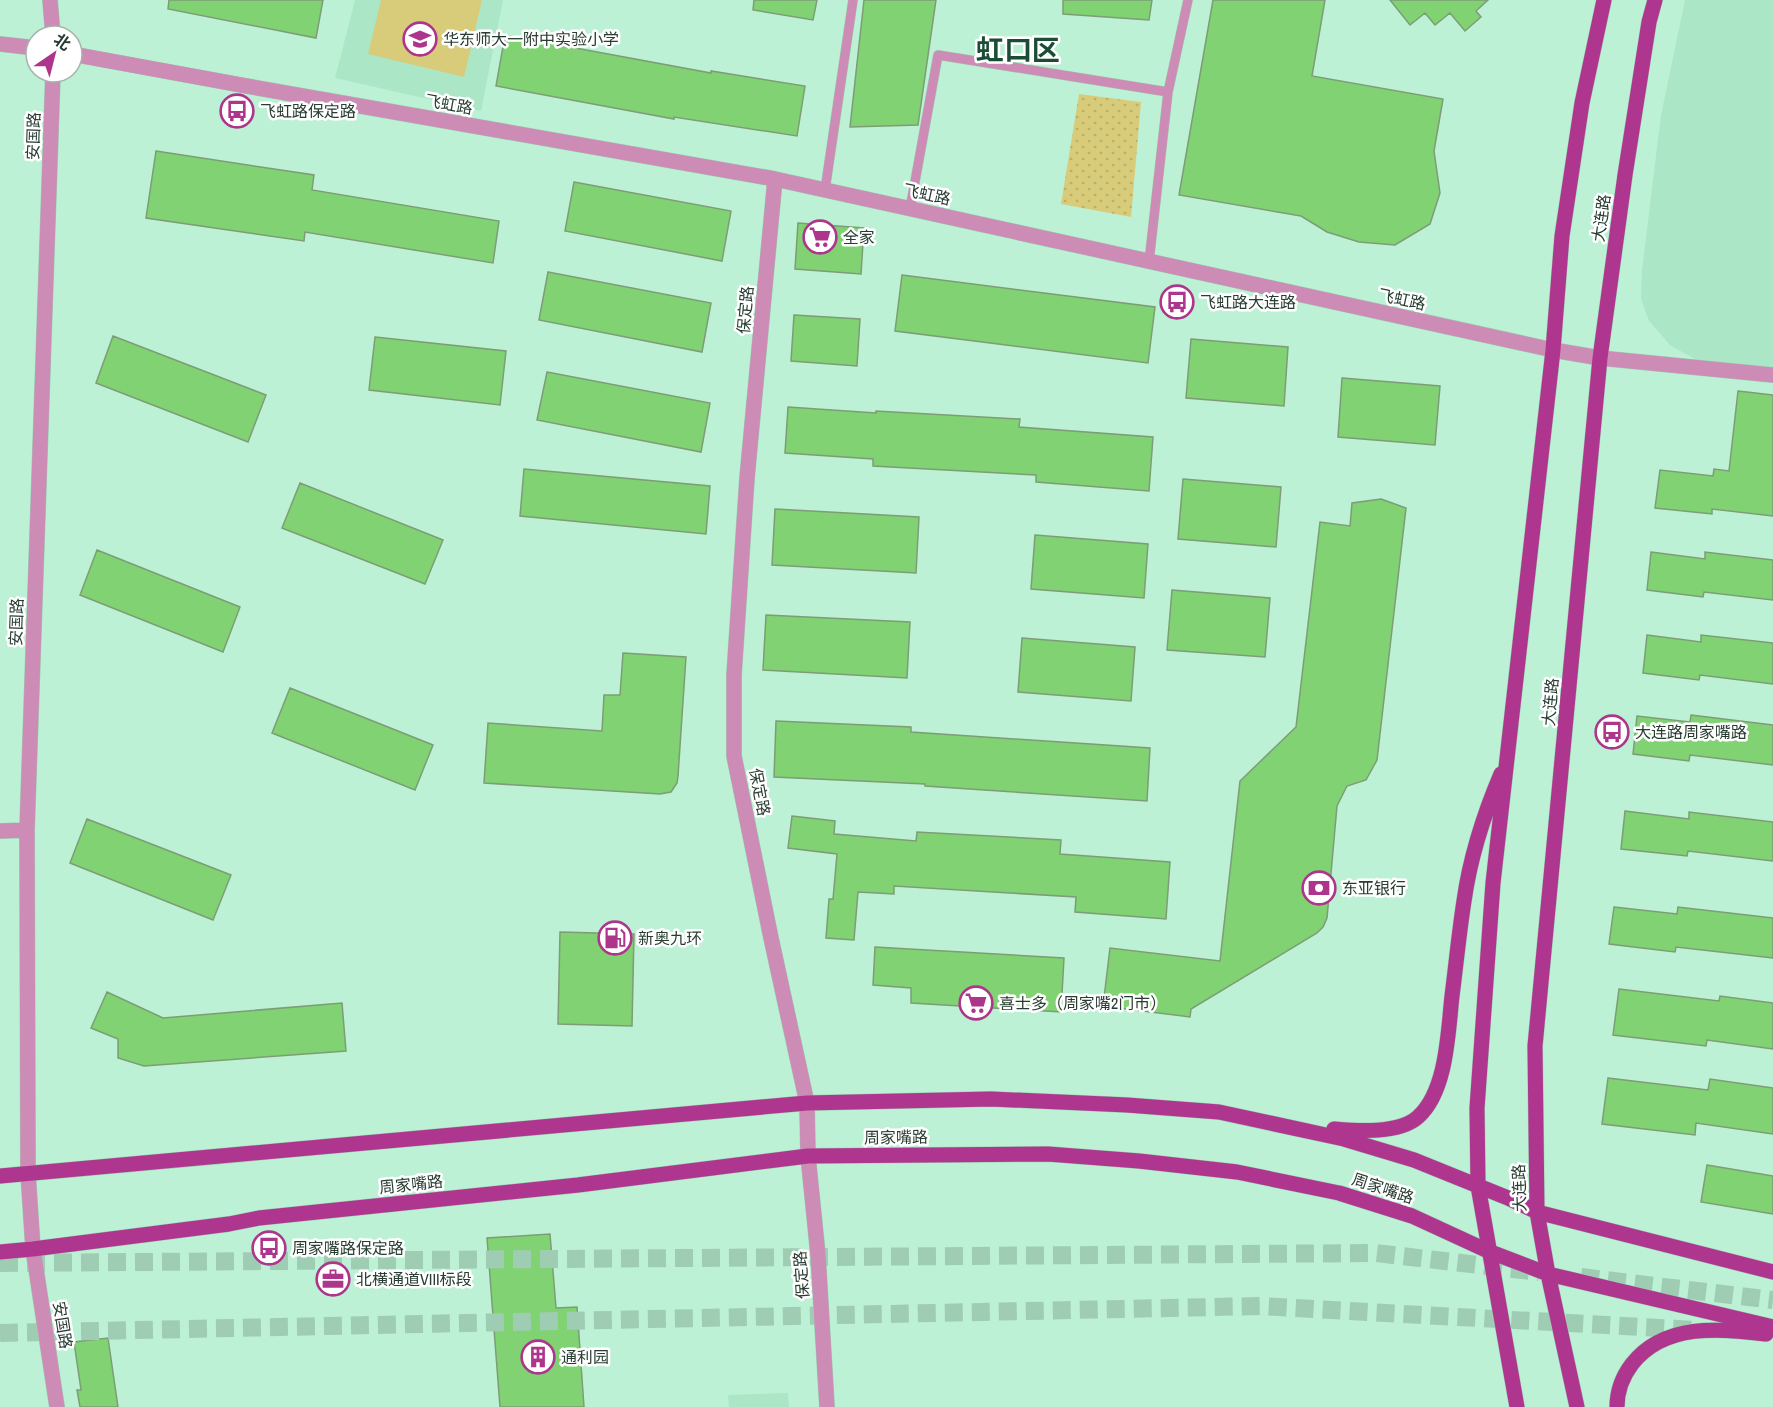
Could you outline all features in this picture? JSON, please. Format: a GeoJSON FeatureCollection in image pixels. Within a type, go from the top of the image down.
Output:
{"type":"FeatureCollection","features":[{"type":"Feature","properties":{"kind":"main road"},"geometry":{"type":"LineString","coordinates":[[1517,1407],[1478,1186],[1478,1096],[1493,884],[1553,350],[1562,236],[1582,103],[1604,0]]}},
{"type":"Feature","properties":{"kind":"main road","name":"大连路"},"geometry":{"type":"LineString","coordinates":[[1577,1407],[1537,1212],[1535,1046],[1600,358],[1628,151],[1649,22],[1655,0]]}},
{"type":"Feature","properties":{"kind":"main road"},"geometry":{"type":"LineString","coordinates":[[1266,1122],[1359,1131],[1384,1129],[1404,1125],[1418,1118],[1430,1103],[1438,1084],[1445,1053],[1464,899],[1481,826],[1507,760]]}},
{"type":"Feature","properties":{"kind":"main road"},"geometry":{"type":"LineString","coordinates":[[0,1176],[807,1103],[991,1099],[1127,1105],[1219,1112],[1344,1139],[1414,1160],[1537,1212],[1773,1272]]}},
{"type":"Feature","properties":{"kind":"main road","name":"周家嘴路"},"geometry":{"type":"LineString","coordinates":[[0,1252],[229,1224],[259,1218],[578,1185],[808,1156],[1048,1154],[1237,1172],[1339,1192],[1412,1216],[1488,1251],[1548,1274],[1773,1327]]}},
{"type":"Feature","properties":{"kind":"main road"},"geometry":{"type":"LineString","coordinates":[[1617,1407],[1621,1381],[1639,1355],[1653,1344],[1681,1333],[1691,1332],[1736,1330],[1773,1335]]}},
{"type":"Feature","properties":{"kind":"street"},"geometry":{"type":"LineString","coordinates":[[50,0],[52,24]]}},
{"type":"Feature","properties":{"kind":"street"},"geometry":{"type":"LineString","coordinates":[[0,44],[24,47]]}},
{"type":"Feature","properties":{"kind":"street","name":"飞虹路"},"geometry":{"type":"LineString","coordinates":[[84,56],[775,179],[1553,350],[1600,358],[1773,375]]}},
{"type":"Feature","properties":{"kind":"street","name":"安国路"},"geometry":{"type":"LineString","coordinates":[[53,84],[27,830],[28,1173],[33,1249],[57,1407]]}},
{"type":"Feature","properties":{"kind":"street","name":"保定路"},"geometry":{"type":"LineString","coordinates":[[775,179],[745,501],[734,675],[734,756],[807,1103],[808,1156],[818,1255],[826,1407]]}},
{"type":"Feature","properties":{"kind":"street"},"geometry":{"type":"LineString","coordinates":[[0,831],[27,830]]}},
{"type":"Feature","properties":{"kind":"lane"},"geometry":{"type":"LineString","coordinates":[[825,190],[853,0]]}},
{"type":"Feature","properties":{"kind":"lane"},"geometry":{"type":"LineString","coordinates":[[1149,262],[1168,92],[1188,0]]}},
{"type":"Feature","properties":{"kind":"lane"},"geometry":{"type":"LineString","coordinates":[[910,209],[938,55],[1168,92]]}},
{"type":"Feature","properties":{"kind":"shaded area","name":"华东师大一附中实验小学"},"geometry":{"type":"Polygon","coordinates":[[[355,0],[503,0],[481,111],[335,78],[355,0]]]}},
{"type":"Feature","properties":{"kind":"shaded area"},"geometry":{"type":"Polygon","coordinates":[[[381,0],[482,0],[464,77],[368,54],[381,0]]]}},
{"type":"Feature","properties":{"kind":"shaded area"},"geometry":{"type":"Polygon","coordinates":[[[1685,0],[1773,0],[1773,368],[1697,360],[1671,346],[1649,321],[1641,299],[1642,270],[1661,115],[1685,0]]]}},
{"type":"Feature","properties":{"kind":"shaded area"},"geometry":{"type":"Polygon","coordinates":[[[1079,94],[1141,102],[1131,217],[1061,204],[1079,94]]]}},
{"type":"Feature","properties":{"kind":"shaded area"},"geometry":{"type":"Polygon","coordinates":[[[788,1393],[789,1407],[729,1407],[728,1395],[788,1393]]]}},
{"type":"Feature","properties":{"kind":"building"},"geometry":{"type":"Polygon","coordinates":[[[169,0],[323,0],[316,38],[168,9],[169,0]]]}},
{"type":"Feature","properties":{"kind":"building"},"geometry":{"type":"Polygon","coordinates":[[[754,0],[817,0],[813,20],[753,10],[754,0]]]}},
{"type":"Feature","properties":{"kind":"building"},"geometry":{"type":"Polygon","coordinates":[[[864,0],[936,0],[918,125],[850,127],[864,0]]]}},
{"type":"Feature","properties":{"kind":"building"},"geometry":{"type":"Polygon","coordinates":[[[1063,0],[1152,0],[1149,20],[1063,14],[1063,0]]]}},
{"type":"Feature","properties":{"kind":"building"},"geometry":{"type":"Polygon","coordinates":[[[1213,0],[1325,0],[1312,76],[1443,99],[1434,151],[1440,193],[1430,224],[1395,245],[1359,242],[1327,232],[1301,216],[1179,195],[1213,0]]]}},
{"type":"Feature","properties":{"kind":"building"},"geometry":{"type":"Polygon","coordinates":[[[1390,0],[1488,0],[1476,11],[1481,17],[1465,31],[1450,13],[1435,25],[1425,13],[1410,25],[1390,0]]]}},
{"type":"Feature","properties":{"kind":"building"},"geometry":{"type":"Polygon","coordinates":[[[505,35],[711,73],[711,71],[805,86],[797,136],[674,117],[674,119],[496,86],[505,35]]]}},
{"type":"Feature","properties":{"kind":"building"},"geometry":{"type":"Polygon","coordinates":[[[156,151],[314,175],[312,190],[499,221],[493,263],[305,232],[304,241],[146,218],[156,151]]]}},
{"type":"Feature","properties":{"kind":"building"},"geometry":{"type":"Polygon","coordinates":[[[574,182],[731,211],[722,261],[565,231],[574,182]]]}},
{"type":"Feature","properties":{"kind":"building"},"geometry":{"type":"Polygon","coordinates":[[[798,223],[864,228],[861,274],[795,269],[798,223]]]}},
{"type":"Feature","properties":{"kind":"building"},"geometry":{"type":"Polygon","coordinates":[[[548,272],[711,303],[702,352],[539,320],[548,272]]]}},
{"type":"Feature","properties":{"kind":"building"},"geometry":{"type":"Polygon","coordinates":[[[902,275],[1155,307],[1148,363],[895,331],[902,275]]]}},
{"type":"Feature","properties":{"kind":"building"},"geometry":{"type":"Polygon","coordinates":[[[794,315],[860,319],[857,366],[791,361],[794,315]]]}},
{"type":"Feature","properties":{"kind":"building"},"geometry":{"type":"Polygon","coordinates":[[[113,336],[266,395],[248,442],[96,383],[113,336]]]}},
{"type":"Feature","properties":{"kind":"building"},"geometry":{"type":"Polygon","coordinates":[[[375,337],[506,351],[500,405],[369,390],[375,337]]]}},
{"type":"Feature","properties":{"kind":"building"},"geometry":{"type":"Polygon","coordinates":[[[1191,339],[1288,347],[1284,406],[1186,398],[1191,339]]]}},
{"type":"Feature","properties":{"kind":"building"},"geometry":{"type":"Polygon","coordinates":[[[547,372],[710,403],[701,452],[537,420],[547,372]]]}},
{"type":"Feature","properties":{"kind":"building"},"geometry":{"type":"Polygon","coordinates":[[[1342,378],[1440,386],[1435,445],[1338,437],[1342,378]]]}},
{"type":"Feature","properties":{"kind":"building"},"geometry":{"type":"Polygon","coordinates":[[[1738,391],[1773,395],[1773,516],[1712,509],[1712,514],[1655,508],[1660,470],[1713,476],[1714,469],[1729,471],[1738,391]]]}},
{"type":"Feature","properties":{"kind":"building"},"geometry":{"type":"Polygon","coordinates":[[[788,407],[1020,419],[1019,427],[1153,437],[1149,491],[1036,482],[1036,475],[873,466],[873,459],[785,453],[788,407]]]}},
{"type":"Feature","properties":{"kind":"building"},"geometry":{"type":"Polygon","coordinates":[[[524,469],[710,486],[706,534],[520,516],[524,469]]]}},
{"type":"Feature","properties":{"kind":"building"},"geometry":{"type":"Polygon","coordinates":[[[1183,479],[1281,487],[1276,547],[1178,539],[1183,479]]]}},
{"type":"Feature","properties":{"kind":"building"},"geometry":{"type":"Polygon","coordinates":[[[300,483],[443,540],[425,584],[282,528],[300,483]]]}},
{"type":"Feature","properties":{"kind":"building"},"geometry":{"type":"Polygon","coordinates":[[[1381,499],[1406,508],[1377,760],[1366,780],[1347,786],[1337,806],[1327,918],[1323,927],[1317,933],[1191,1009],[1190,1017],[1103,1006],[1110,948],[1220,961],[1240,781],[1296,727],[1320,522],[1350,526],[1352,503],[1381,499]]]}},
{"type":"Feature","properties":{"kind":"building"},"geometry":{"type":"Polygon","coordinates":[[[775,509],[919,517],[916,573],[772,565],[775,509]]]}},
{"type":"Feature","properties":{"kind":"building"},"geometry":{"type":"Polygon","coordinates":[[[1035,535],[1148,544],[1144,598],[1031,589],[1035,535]]]}},
{"type":"Feature","properties":{"kind":"building"},"geometry":{"type":"Polygon","coordinates":[[[97,550],[240,607],[223,652],[80,595],[97,550]]]}},
{"type":"Feature","properties":{"kind":"building"},"geometry":{"type":"Polygon","coordinates":[[[1651,552],[1705,559],[1705,552],[1773,560],[1773,600],[1704,592],[1703,597],[1647,590],[1651,552]]]}},
{"type":"Feature","properties":{"kind":"building"},"geometry":{"type":"Polygon","coordinates":[[[1172,590],[1270,598],[1265,657],[1167,650],[1172,590]]]}},
{"type":"Feature","properties":{"kind":"building"},"geometry":{"type":"Polygon","coordinates":[[[766,615],[910,622],[907,678],[763,670],[766,615]]]}},
{"type":"Feature","properties":{"kind":"building"},"geometry":{"type":"Polygon","coordinates":[[[1647,635],[1701,642],[1701,635],[1773,643],[1773,684],[1700,675],[1699,680],[1643,673],[1647,635]]]}},
{"type":"Feature","properties":{"kind":"building"},"geometry":{"type":"Polygon","coordinates":[[[1022,638],[1135,647],[1131,701],[1018,692],[1022,638]]]}},
{"type":"Feature","properties":{"kind":"building"},"geometry":{"type":"Polygon","coordinates":[[[623,653],[686,657],[678,776],[677,783],[671,792],[660,794],[484,783],[488,723],[602,731],[604,695],[620,695],[623,653]]]}},
{"type":"Feature","properties":{"kind":"building"},"geometry":{"type":"Polygon","coordinates":[[[290,688],[433,745],[415,790],[272,733],[290,688]]]}},
{"type":"Feature","properties":{"kind":"building"},"geometry":{"type":"Polygon","coordinates":[[[1691,715],[1773,725],[1773,765],[1690,755],[1689,761],[1633,754],[1637,716],[1690,722],[1691,715]]]}},
{"type":"Feature","properties":{"kind":"building"},"geometry":{"type":"Polygon","coordinates":[[[776,721],[911,727],[911,732],[1150,748],[1147,801],[925,786],[925,784],[774,777],[776,721]]]}},
{"type":"Feature","properties":{"kind":"building"},"geometry":{"type":"Polygon","coordinates":[[[1625,811],[1689,819],[1689,812],[1773,822],[1773,861],[1688,851],[1687,856],[1621,849],[1625,811]]]}},
{"type":"Feature","properties":{"kind":"building"},"geometry":{"type":"Polygon","coordinates":[[[792,816],[835,821],[834,834],[916,841],[917,832],[1061,840],[1060,854],[1170,862],[1166,919],[1075,912],[1076,897],[894,886],[894,894],[858,892],[854,940],[826,938],[829,899],[833,899],[837,854],[788,848],[792,816]]]}},
{"type":"Feature","properties":{"kind":"building"},"geometry":{"type":"Polygon","coordinates":[[[87,819],[231,875],[213,920],[70,863],[87,819]]]}},
{"type":"Feature","properties":{"kind":"building"},"geometry":{"type":"Polygon","coordinates":[[[1614,907],[1677,914],[1678,907],[1773,918],[1773,958],[1676,947],[1675,952],[1609,944],[1614,907]]]}},
{"type":"Feature","properties":{"kind":"building"},"geometry":{"type":"Polygon","coordinates":[[[560,932],[634,934],[632,1026],[558,1024],[560,932]]]}},
{"type":"Feature","properties":{"kind":"building"},"geometry":{"type":"Polygon","coordinates":[[[875,947],[1064,958],[1061,1012],[911,1003],[911,988],[873,985],[875,947]]]}},
{"type":"Feature","properties":{"kind":"building"},"geometry":{"type":"Polygon","coordinates":[[[1619,989],[1719,1001],[1720,996],[1773,1003],[1773,1049],[1707,1040],[1706,1046],[1613,1035],[1619,989]]]}},
{"type":"Feature","properties":{"kind":"building"},"geometry":{"type":"Polygon","coordinates":[[[107,992],[163,1018],[342,1003],[346,1051],[144,1066],[118,1058],[118,1039],[91,1028],[107,992]]]}},
{"type":"Feature","properties":{"kind":"building"},"geometry":{"type":"Polygon","coordinates":[[[1608,1078],[1708,1090],[1710,1079],[1773,1088],[1773,1134],[1696,1123],[1695,1135],[1602,1124],[1608,1078]]]}},
{"type":"Feature","properties":{"kind":"building"},"geometry":{"type":"Polygon","coordinates":[[[1707,1165],[1773,1176],[1773,1214],[1701,1202],[1707,1165]]]}},
{"type":"Feature","properties":{"kind":"building","name":"通利园"},"geometry":{"type":"Polygon","coordinates":[[[550,1234],[556,1308],[577,1307],[584,1407],[500,1407],[487,1238],[550,1234]]]}},
{"type":"Feature","properties":{"kind":"building"},"geometry":{"type":"Polygon","coordinates":[[[108,1338],[118,1407],[80,1407],[77,1390],[81,1390],[74,1342],[108,1338]]]}},
{"type":"Feature","properties":{"kind":"tunnel"},"geometry":{"type":"LineString","coordinates":[[0,1263],[1376,1253],[1539,1272]]}},
{"type":"Feature","properties":{"kind":"tunnel"},"geometry":{"type":"LineString","coordinates":[[1581,1277],[1773,1300]]}},
{"type":"Feature","properties":{"kind":"tunnel"},"geometry":{"type":"LineString","coordinates":[[0,1333],[1260,1306],[1695,1330]]}},
{"type":"Feature","properties":{"kind":"place","name":"华东师大一附中实验小学"},"geometry":{"type":"Point","coordinates":[420,39]}},
{"type":"Feature","properties":{"kind":"place","name":"飞虹路保定路"},"geometry":{"type":"Point","coordinates":[237,111]}},
{"type":"Feature","properties":{"kind":"place","name":"全家"},"geometry":{"type":"Point","coordinates":[820,237]}},
{"type":"Feature","properties":{"kind":"place","name":"飞虹路大连路"},"geometry":{"type":"Point","coordinates":[1177,302]}},
{"type":"Feature","properties":{"kind":"place","name":"大连路周家嘴路"},"geometry":{"type":"Point","coordinates":[1612,732]}},
{"type":"Feature","properties":{"kind":"place","name":"东亚银行"},"geometry":{"type":"Point","coordinates":[1319,888]}},
{"type":"Feature","properties":{"kind":"place","name":"新奥九环"},"geometry":{"type":"Point","coordinates":[615,938]}},
{"type":"Feature","properties":{"kind":"place","name":"喜士多（周家嘴2门市）"},"geometry":{"type":"Point","coordinates":[976,1003]}},
{"type":"Feature","properties":{"kind":"place","name":"周家嘴路保定路"},"geometry":{"type":"Point","coordinates":[269,1248]}},
{"type":"Feature","properties":{"kind":"place","name":"北横通道VIII标段"},"geometry":{"type":"Point","coordinates":[333,1279]}},
{"type":"Feature","properties":{"kind":"place","name":"通利园"},"geometry":{"type":"Point","coordinates":[538,1357]}},
{"type":"Feature","properties":{"kind":"district","name":"虹口区"},"geometry":{"type":"Point","coordinates":[1018,50]}}]}
